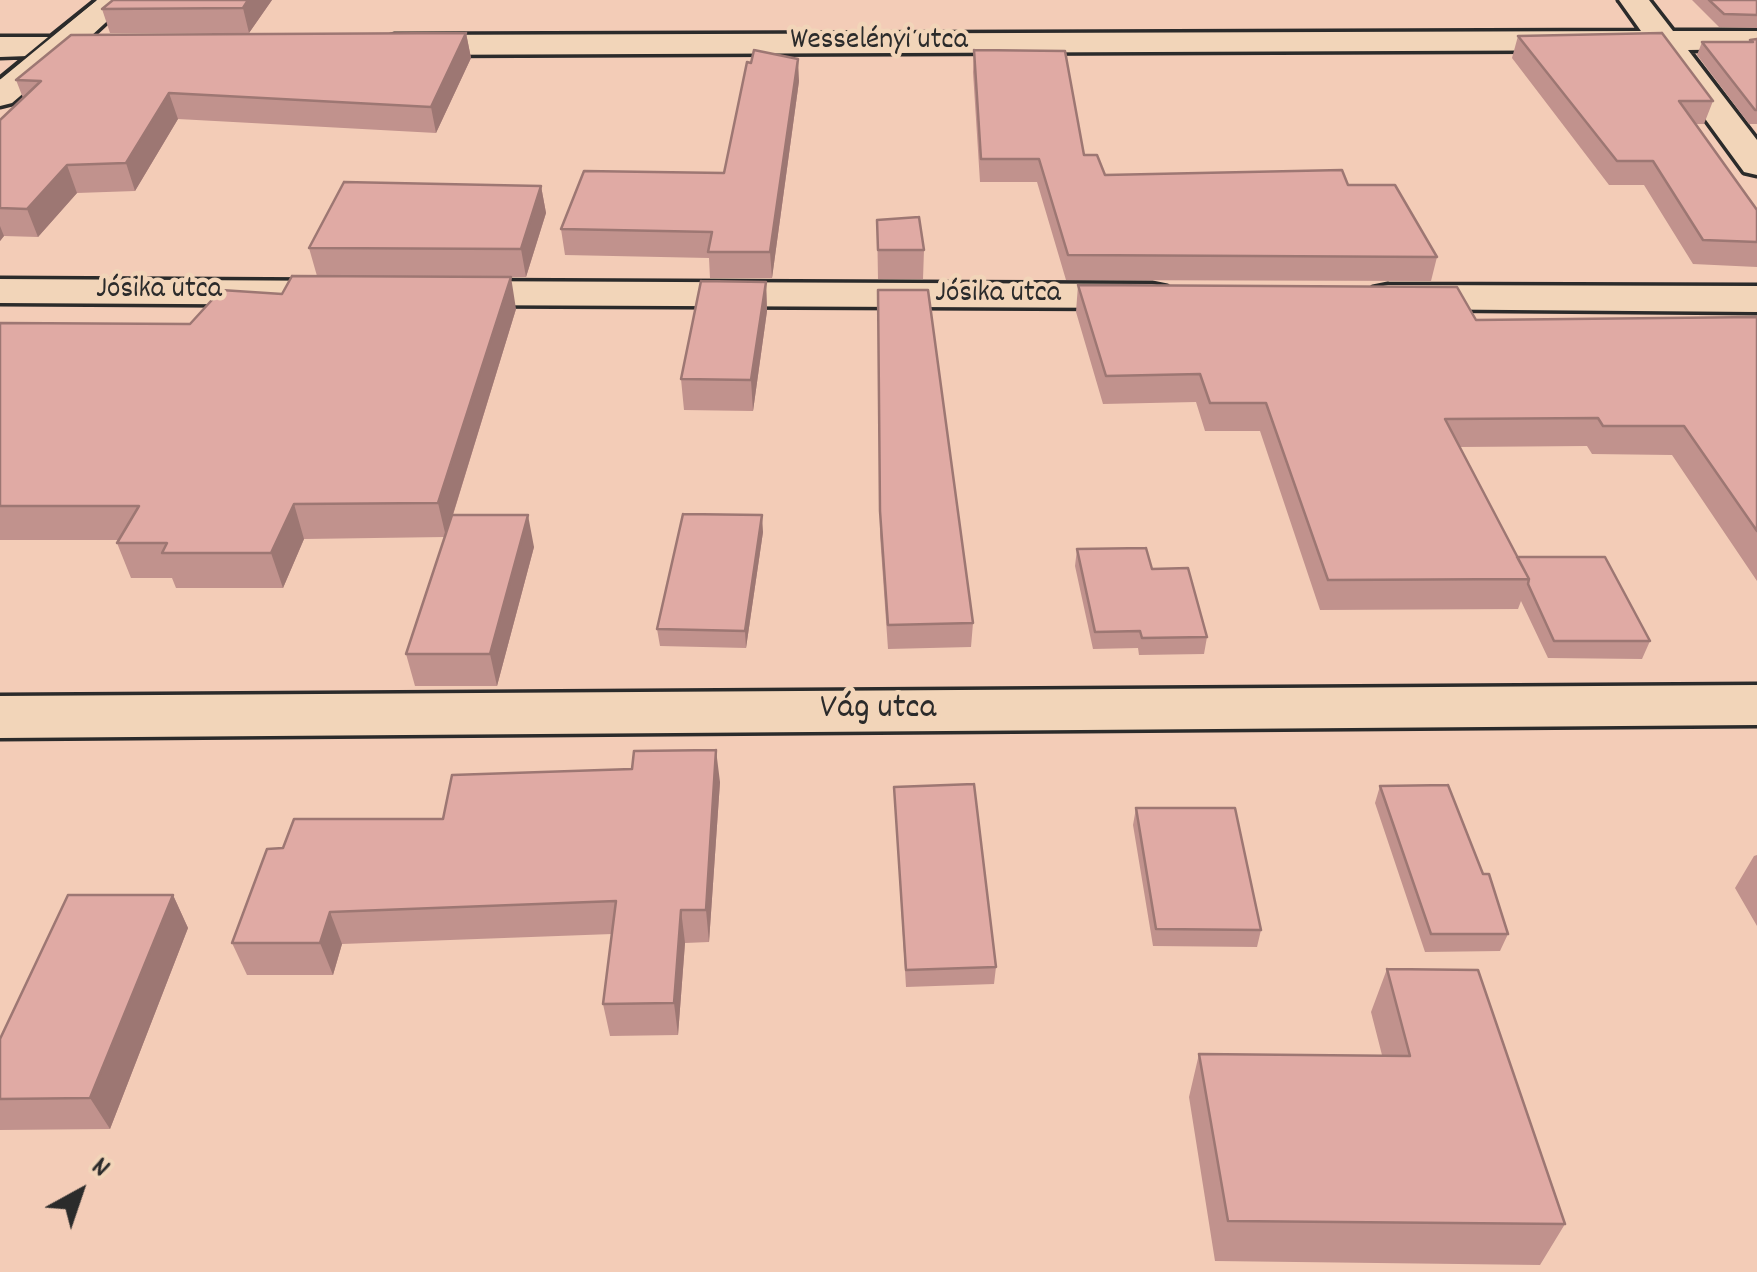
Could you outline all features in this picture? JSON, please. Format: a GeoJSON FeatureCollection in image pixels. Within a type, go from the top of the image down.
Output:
{"type":"FeatureCollection","features":[{"type":"Feature","properties":{"kind":"street"},"geometry":{"type":"LineString","coordinates":[[0,96],[115,0]]}},
{"type":"Feature","properties":{"kind":"street"},"geometry":{"type":"LineString","coordinates":[[1634,0],[1757,164]]}},
{"type":"Feature","properties":{"kind":"street","name":"Wesselényi utca"},"geometry":{"type":"LineString","coordinates":[[356,45],[1757,40]]}},
{"type":"Feature","properties":{"kind":"street"},"geometry":{"type":"LineString","coordinates":[[0,47],[158,46]]}},
{"type":"Feature","properties":{"kind":"street","name":"Jósika utca"},"geometry":{"type":"LineString","coordinates":[[0,291],[1198,296]]}},
{"type":"Feature","properties":{"kind":"street"},"geometry":{"type":"LineString","coordinates":[[1358,297],[1757,299]]}},
{"type":"Feature","properties":{"kind":"street","name":"Vág utca"},"geometry":{"type":"LineString","coordinates":[[0,717],[1757,705]]}},
{"type":"Feature","properties":{"kind":"building"},"geometry":{"type":"Polygon","coordinates":[[[113,0],[248,0],[243,8],[102,9],[113,0]]]}},
{"type":"Feature","properties":{"kind":"building"},"geometry":{"type":"Polygon","coordinates":[[[1709,0],[1757,0],[1757,15],[1724,14],[1709,0]]]}},
{"type":"Feature","properties":{"kind":"building"},"geometry":{"type":"Polygon","coordinates":[[[466,33],[431,107],[169,93],[126,163],[67,165],[27,209],[0,208],[0,120],[41,81],[16,80],[71,35],[466,33]]]}},
{"type":"Feature","properties":{"kind":"building"},"geometry":{"type":"Polygon","coordinates":[[[1662,33],[1713,101],[1679,101],[1757,210],[1757,242],[1703,240],[1653,161],[1617,161],[1518,36],[1662,33]]]}},
{"type":"Feature","properties":{"kind":"building"},"geometry":{"type":"Polygon","coordinates":[[[1757,39],[1757,110],[1755,110],[1702,42],[1757,39]]]}},
{"type":"Feature","properties":{"kind":"building"},"geometry":{"type":"Polygon","coordinates":[[[754,50],[798,59],[770,252],[708,252],[712,232],[561,229],[584,171],[724,173],[747,62],[751,63],[754,50]]]}},
{"type":"Feature","properties":{"kind":"building"},"geometry":{"type":"Polygon","coordinates":[[[974,50],[1065,51],[1084,155],[1097,155],[1105,175],[1342,170],[1348,185],[1395,185],[1437,257],[1068,255],[1039,159],[981,159],[974,50]]]}},
{"type":"Feature","properties":{"kind":"building"},"geometry":{"type":"Polygon","coordinates":[[[344,182],[541,186],[521,249],[309,248],[344,182]]]}},
{"type":"Feature","properties":{"kind":"building"},"geometry":{"type":"Polygon","coordinates":[[[919,217],[924,250],[878,250],[877,220],[919,217]]]}},
{"type":"Feature","properties":{"kind":"building"},"geometry":{"type":"Polygon","coordinates":[[[292,276],[511,277],[438,503],[294,504],[271,553],[162,553],[167,543],[117,543],[139,506],[0,506],[0,323],[190,324],[221,290],[282,294],[292,276]]]}},
{"type":"Feature","properties":{"kind":"building"},"geometry":{"type":"Polygon","coordinates":[[[701,281],[766,282],[751,380],[681,379],[701,281]]]}},
{"type":"Feature","properties":{"kind":"building"},"geometry":{"type":"Polygon","coordinates":[[[1078,285],[1457,287],[1476,320],[1757,317],[1757,531],[1684,426],[1603,426],[1598,418],[1445,419],[1529,579],[1328,580],[1266,403],[1210,403],[1200,374],[1106,376],[1078,285]]]}},
{"type":"Feature","properties":{"kind":"building"},"geometry":{"type":"Polygon","coordinates":[[[878,290],[928,290],[973,623],[888,625],[880,511],[878,290]]]}},
{"type":"Feature","properties":{"kind":"building"},"geometry":{"type":"Polygon","coordinates":[[[683,514],[762,515],[745,631],[657,629],[683,514]]]}},
{"type":"Feature","properties":{"kind":"building"},"geometry":{"type":"Polygon","coordinates":[[[452,515],[528,515],[490,654],[406,654],[452,515]]]}},
{"type":"Feature","properties":{"kind":"building"},"geometry":{"type":"Polygon","coordinates":[[[1146,548],[1152,569],[1188,568],[1207,637],[1142,638],[1140,631],[1095,632],[1077,549],[1146,548]]]}},
{"type":"Feature","properties":{"kind":"building"},"geometry":{"type":"Polygon","coordinates":[[[1517,557],[1605,557],[1650,641],[1554,641],[1517,557]]]}},
{"type":"Feature","properties":{"kind":"building"},"geometry":{"type":"Polygon","coordinates":[[[716,750],[706,910],[681,910],[674,1003],[603,1004],[616,901],[330,912],[320,943],[232,943],[267,849],[283,848],[294,819],[443,819],[452,775],[632,769],[634,751],[716,750]]]}},
{"type":"Feature","properties":{"kind":"building"},"geometry":{"type":"Polygon","coordinates":[[[974,784],[996,967],[906,970],[894,787],[974,784]]]}},
{"type":"Feature","properties":{"kind":"building"},"geometry":{"type":"Polygon","coordinates":[[[1448,785],[1483,874],[1489,874],[1508,934],[1431,934],[1380,786],[1448,785]]]}},
{"type":"Feature","properties":{"kind":"building"},"geometry":{"type":"Polygon","coordinates":[[[1136,808],[1235,808],[1261,930],[1156,929],[1136,808]]]}},
{"type":"Feature","properties":{"kind":"building"},"geometry":{"type":"Polygon","coordinates":[[[68,895],[173,895],[90,1098],[0,1099],[0,1039],[68,895]]]}},
{"type":"Feature","properties":{"kind":"building"},"geometry":{"type":"Polygon","coordinates":[[[1387,969],[1478,970],[1565,1224],[1228,1221],[1199,1054],[1410,1056],[1387,969]]]}},
{"type":"Feature","properties":{"kind":"tram line"},"geometry":{"type":"LineString","coordinates":[[0,78],[95,0]]}}]}
